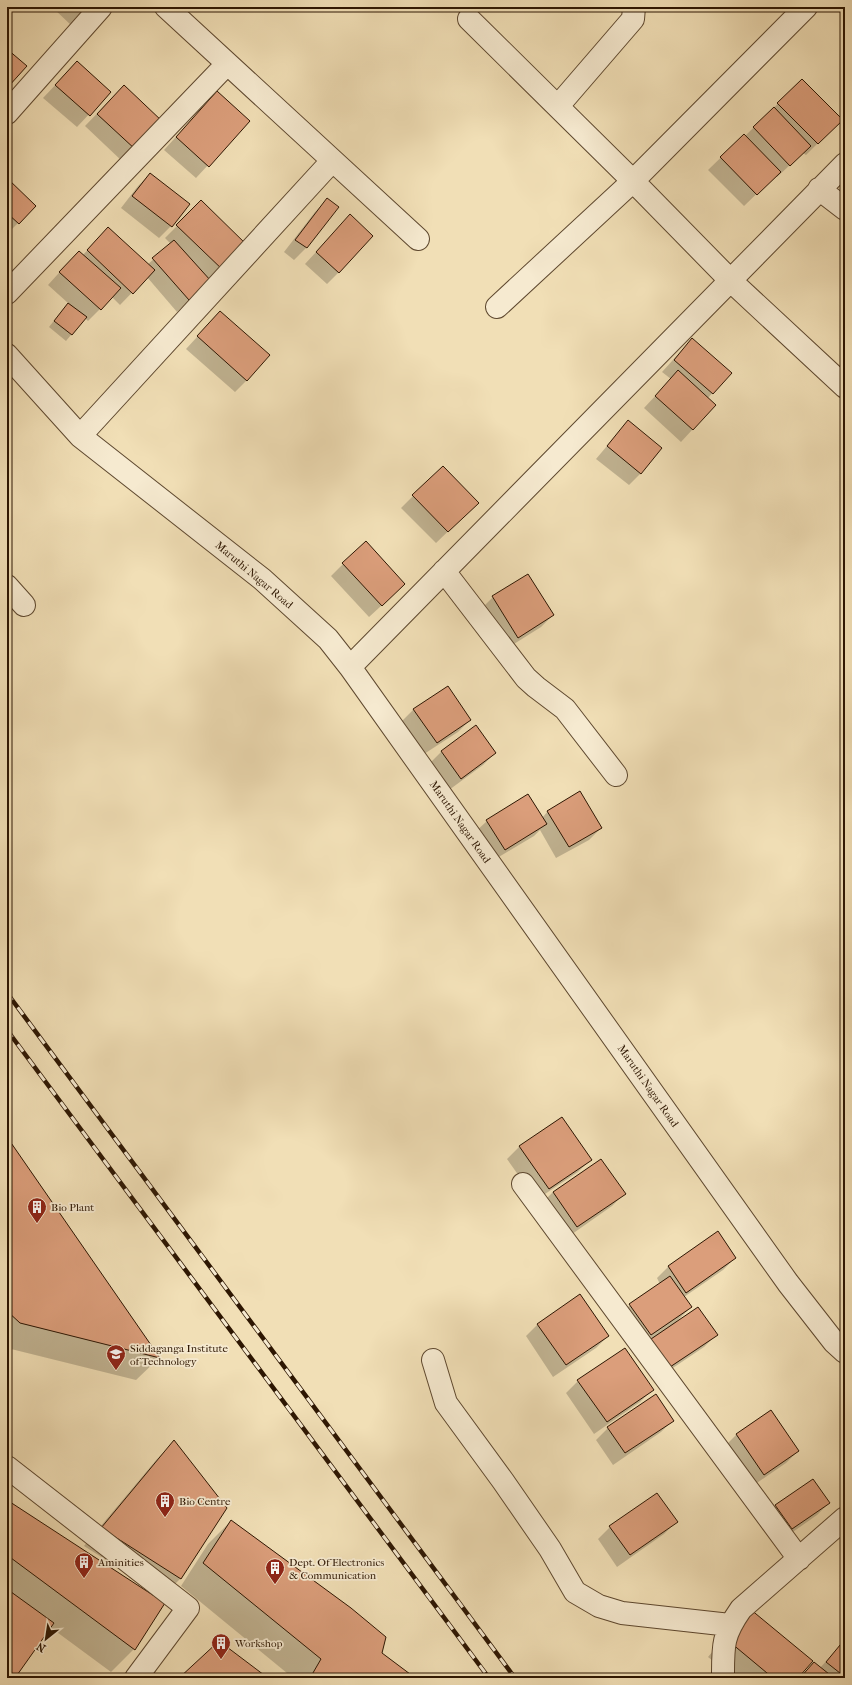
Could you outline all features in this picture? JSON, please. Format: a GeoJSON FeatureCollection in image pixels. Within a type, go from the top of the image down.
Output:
{"type":"FeatureCollection","features":[{"type":"Feature","properties":{"kind":"street"},"geometry":{"type":"LineString","coordinates":[[9,106],[101,7]]}},
{"type":"Feature","properties":{"kind":"street"},"geometry":{"type":"LineString","coordinates":[[166,7],[418,240]]}},
{"type":"Feature","properties":{"kind":"street"},"geometry":{"type":"LineString","coordinates":[[558,106],[633,19],[634,7]]}},
{"type":"Feature","properties":{"kind":"street"},"geometry":{"type":"LineString","coordinates":[[497,307],[633,181],[806,7]]}},
{"type":"Feature","properties":{"kind":"street"},"geometry":{"type":"LineString","coordinates":[[469,19],[633,181],[730,281],[845,387]]}},
{"type":"Feature","properties":{"kind":"street"},"geometry":{"type":"LineString","coordinates":[[7,293],[227,64]]}},
{"type":"Feature","properties":{"kind":"street"},"geometry":{"type":"LineString","coordinates":[[80,436],[332,161]]}},
{"type":"Feature","properties":{"kind":"street"},"geometry":{"type":"LineString","coordinates":[[350,667],[845,164]]}},
{"type":"Feature","properties":{"kind":"street"},"geometry":{"type":"LineString","coordinates":[[819,189],[845,209]]}},
{"type":"Feature","properties":{"kind":"street","name":"Maruthi Nagar Road"},"geometry":{"type":"LineString","coordinates":[[7,355],[80,436],[262,579],[328,639],[350,667],[788,1283],[834,1342],[845,1352]]}},
{"type":"Feature","properties":{"kind":"street"},"geometry":{"type":"LineString","coordinates":[[444,571],[526,678],[536,688],[565,708],[616,775]]}},
{"type":"Feature","properties":{"kind":"street"},"geometry":{"type":"LineString","coordinates":[[7,586],[24,605]]}},
{"type":"Feature","properties":{"kind":"street"},"geometry":{"type":"LineString","coordinates":[[523,1184],[799,1559]]}},
{"type":"Feature","properties":{"kind":"street"},"geometry":{"type":"LineString","coordinates":[[433,1360],[446,1404],[512,1493],[550,1549],[576,1592],[599,1606],[622,1613],[730,1625]]}},
{"type":"Feature","properties":{"kind":"street"},"geometry":{"type":"LineString","coordinates":[[7,1467],[188,1608],[136,1678]]}},
{"type":"Feature","properties":{"kind":"street"},"geometry":{"type":"LineString","coordinates":[[723,1678],[723,1643],[730,1625],[741,1609],[845,1518]]}},
{"type":"Feature","properties":{"kind":"building"},"geometry":{"type":"Polygon","coordinates":[[[7,49],[27,66],[8,87],[7,86],[7,49]]]}},
{"type":"Feature","properties":{"kind":"building"},"geometry":{"type":"Polygon","coordinates":[[[77,61],[111,92],[90,116],[55,85],[77,61]]]}},
{"type":"Feature","properties":{"kind":"building"},"geometry":{"type":"Polygon","coordinates":[[[802,79],[843,120],[818,144],[777,103],[802,79]]]}},
{"type":"Feature","properties":{"kind":"building"},"geometry":{"type":"Polygon","coordinates":[[[124,85],[163,122],[136,150],[97,114],[124,85]]]}},
{"type":"Feature","properties":{"kind":"building"},"geometry":{"type":"Polygon","coordinates":[[[217,91],[250,121],[209,167],[176,137],[217,91]]]}},
{"type":"Feature","properties":{"kind":"building"},"geometry":{"type":"Polygon","coordinates":[[[774,107],[811,146],[790,166],[753,127],[774,107]]]}},
{"type":"Feature","properties":{"kind":"building"},"geometry":{"type":"Polygon","coordinates":[[[744,134],[781,172],[757,195],[720,157],[744,134]]]}},
{"type":"Feature","properties":{"kind":"building"},"geometry":{"type":"Polygon","coordinates":[[[150,173],[190,204],[172,227],[132,196],[150,173]]]}},
{"type":"Feature","properties":{"kind":"building"},"geometry":{"type":"Polygon","coordinates":[[[7,178],[36,206],[19,224],[7,213],[7,178]]]}},
{"type":"Feature","properties":{"kind":"building"},"geometry":{"type":"Polygon","coordinates":[[[327,198],[339,207],[307,248],[295,240],[327,198]]]}},
{"type":"Feature","properties":{"kind":"building"},"geometry":{"type":"Polygon","coordinates":[[[201,200],[249,247],[225,272],[176,225],[201,200]]]}},
{"type":"Feature","properties":{"kind":"building"},"geometry":{"type":"Polygon","coordinates":[[[350,214],[373,236],[339,273],[316,252],[350,214]]]}},
{"type":"Feature","properties":{"kind":"building"},"geometry":{"type":"Polygon","coordinates":[[[108,227],[155,270],[133,294],[87,250],[108,227]]]}},
{"type":"Feature","properties":{"kind":"building"},"geometry":{"type":"Polygon","coordinates":[[[174,240],[211,281],[189,300],[152,258],[174,240]]]}},
{"type":"Feature","properties":{"kind":"building"},"geometry":{"type":"Polygon","coordinates":[[[79,251],[121,288],[101,310],[59,272],[79,251]]]}},
{"type":"Feature","properties":{"kind":"building"},"geometry":{"type":"Polygon","coordinates":[[[68,303],[87,317],[72,335],[54,321],[68,303]]]}},
{"type":"Feature","properties":{"kind":"building"},"geometry":{"type":"Polygon","coordinates":[[[220,311],[270,355],[247,381],[197,336],[220,311]]]}},
{"type":"Feature","properties":{"kind":"building"},"geometry":{"type":"Polygon","coordinates":[[[692,338],[732,373],[713,394],[674,360],[692,338]]]}},
{"type":"Feature","properties":{"kind":"building"},"geometry":{"type":"Polygon","coordinates":[[[678,370],[716,405],[693,430],[655,396],[678,370]]]}},
{"type":"Feature","properties":{"kind":"building"},"geometry":{"type":"Polygon","coordinates":[[[628,420],[662,448],[641,474],[607,446],[628,420]]]}},
{"type":"Feature","properties":{"kind":"building"},"geometry":{"type":"Polygon","coordinates":[[[443,466],[479,503],[448,532],[412,495],[443,466]]]}},
{"type":"Feature","properties":{"kind":"building"},"geometry":{"type":"Polygon","coordinates":[[[366,541],[405,584],[382,606],[342,563],[366,541]]]}},
{"type":"Feature","properties":{"kind":"building"},"geometry":{"type":"Polygon","coordinates":[[[528,574],[554,615],[518,638],[492,596],[528,574]]]}},
{"type":"Feature","properties":{"kind":"building"},"geometry":{"type":"Polygon","coordinates":[[[448,686],[471,720],[437,743],[413,709],[448,686]]]}},
{"type":"Feature","properties":{"kind":"building"},"geometry":{"type":"Polygon","coordinates":[[[476,725],[496,753],[461,779],[441,751],[476,725]]]}},
{"type":"Feature","properties":{"kind":"building"},"geometry":{"type":"Polygon","coordinates":[[[580,791],[602,828],[569,847],[547,811],[580,791]]]}},
{"type":"Feature","properties":{"kind":"building"},"geometry":{"type":"Polygon","coordinates":[[[528,794],[547,824],[505,850],[486,820],[528,794]]]}},
{"type":"Feature","properties":{"kind":"building"},"geometry":{"type":"Polygon","coordinates":[[[562,1117],[592,1160],[549,1189],[519,1146],[562,1117]]]}},
{"type":"Feature","properties":{"kind":"building","name":"Bio Plant"},"geometry":{"type":"Polygon","coordinates":[[[7,1137],[160,1358],[20,1323],[7,1311],[7,1137]]]}},
{"type":"Feature","properties":{"kind":"building"},"geometry":{"type":"Polygon","coordinates":[[[601,1159],[626,1194],[577,1227],[553,1192],[601,1159]]]}},
{"type":"Feature","properties":{"kind":"building"},"geometry":{"type":"Polygon","coordinates":[[[718,1231],[736,1258],[686,1293],[668,1266],[718,1231]]]}},
{"type":"Feature","properties":{"kind":"building"},"geometry":{"type":"Polygon","coordinates":[[[670,1276],[692,1307],[651,1335],[629,1304],[670,1276]]]}},
{"type":"Feature","properties":{"kind":"building"},"geometry":{"type":"Polygon","coordinates":[[[580,1294],[609,1336],[566,1365],[537,1324],[580,1294]]]}},
{"type":"Feature","properties":{"kind":"building"},"geometry":{"type":"Polygon","coordinates":[[[698,1307],[718,1335],[670,1367],[651,1339],[698,1307]]]}},
{"type":"Feature","properties":{"kind":"building"},"geometry":{"type":"Polygon","coordinates":[[[625,1348],[654,1390],[607,1422],[577,1380],[625,1348]]]}},
{"type":"Feature","properties":{"kind":"building"},"geometry":{"type":"Polygon","coordinates":[[[656,1394],[674,1421],[625,1453],[607,1427],[656,1394]]]}},
{"type":"Feature","properties":{"kind":"building"},"geometry":{"type":"Polygon","coordinates":[[[771,1410],[799,1451],[764,1475],[736,1434],[771,1410]]]}},
{"type":"Feature","properties":{"kind":"building","name":"Bio Centre"},"geometry":{"type":"Polygon","coordinates":[[[174,1440],[227,1508],[181,1579],[101,1528],[174,1440]]]}},
{"type":"Feature","properties":{"kind":"building"},"geometry":{"type":"Polygon","coordinates":[[[813,1479],[830,1503],[792,1529],[775,1505],[813,1479]]]}},
{"type":"Feature","properties":{"kind":"building"},"geometry":{"type":"Polygon","coordinates":[[[657,1493],[678,1522],[630,1555],[609,1526],[657,1493]]]}},
{"type":"Feature","properties":{"kind":"building","name":"Aminities"},"geometry":{"type":"Polygon","coordinates":[[[7,1500],[165,1603],[135,1650],[7,1555],[7,1500]]]}},
{"type":"Feature","properties":{"kind":"building","name":"Dept. Of Electronics & Communication"},"geometry":{"type":"Polygon","coordinates":[[[231,1520],[351,1608],[386,1637],[382,1653],[410,1674],[409,1678],[310,1678],[321,1659],[203,1563],[231,1520]]]}},
{"type":"Feature","properties":{"kind":"building"},"geometry":{"type":"Polygon","coordinates":[[[7,1589],[54,1623],[15,1678],[7,1678],[7,1589]]]}},
{"type":"Feature","properties":{"kind":"building"},"geometry":{"type":"Polygon","coordinates":[[[750,1609],[813,1661],[798,1678],[773,1678],[725,1638],[750,1609]]]}},
{"type":"Feature","properties":{"kind":"building"},"geometry":{"type":"Polygon","coordinates":[[[845,1639],[845,1677],[826,1662],[845,1639]]]}},
{"type":"Feature","properties":{"kind":"building","name":"Workshop"},"geometry":{"type":"Polygon","coordinates":[[[219,1641],[268,1678],[179,1678],[219,1641]]]}},
{"type":"Feature","properties":{"kind":"building"},"geometry":{"type":"Polygon","coordinates":[[[814,1662],[834,1678],[800,1678],[814,1662]]]}},
{"type":"Feature","properties":{"kind":"railway"},"geometry":{"type":"LineString","coordinates":[[7,993],[515,1678]]}},
{"type":"Feature","properties":{"kind":"railway"},"geometry":{"type":"LineString","coordinates":[[7,1030],[489,1678]]}},
{"type":"Feature","properties":{"kind":"place","name":"Bio Plant"},"geometry":{"type":"Point","coordinates":[37,1224]}},
{"type":"Feature","properties":{"kind":"place","name":"Siddaganga Institute of Technology"},"geometry":{"type":"Point","coordinates":[116,1371]}},
{"type":"Feature","properties":{"kind":"place","name":"Bio Centre"},"geometry":{"type":"Point","coordinates":[165,1518]}},
{"type":"Feature","properties":{"kind":"place","name":"Aminities"},"geometry":{"type":"Point","coordinates":[84,1579]}},
{"type":"Feature","properties":{"kind":"place","name":"Dept. Of Electronics & Communication"},"geometry":{"type":"Point","coordinates":[275,1585]}},
{"type":"Feature","properties":{"kind":"place","name":"Workshop"},"geometry":{"type":"Point","coordinates":[221,1660]}}]}
